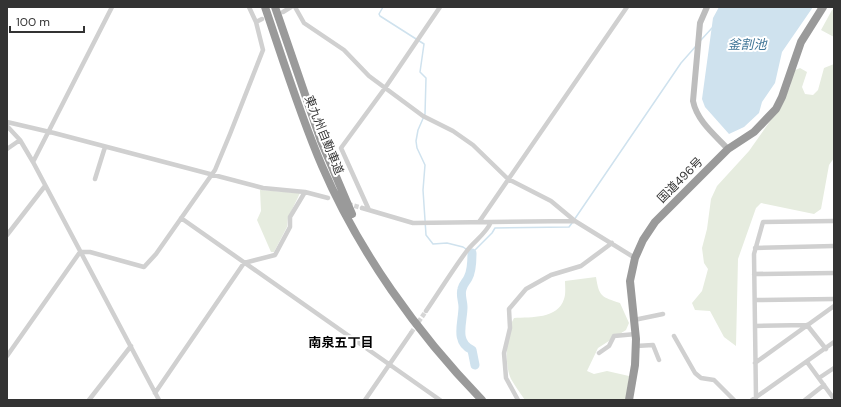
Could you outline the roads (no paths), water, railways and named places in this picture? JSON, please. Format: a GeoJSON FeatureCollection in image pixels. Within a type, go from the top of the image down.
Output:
{"type":"FeatureCollection","features":[{"type":"Feature","properties":{"kind":"highway","name":"東九州自動車道"},"geometry":{"type":"LineString","coordinates":[[265,7],[302,115],[323,168],[344,210],[376,264],[420,329],[461,378],[482,400]]}},
{"type":"Feature","properties":{"kind":"highway","name":"東九州自動車道"},"geometry":{"type":"LineString","coordinates":[[275,7],[330,164],[376,264]]}},
{"type":"Feature","properties":{"kind":"highway","name":"国道496号"},"geometry":{"type":"LineString","coordinates":[[630,400],[635,365],[636,334],[630,288],[635,258],[643,240],[655,222],[728,149],[754,132],[776,109],[801,42],[824,7]]}},
{"type":"Feature","properties":{"kind":"street"},"geometry":{"type":"LineString","coordinates":[[33,162],[112,7]]}},
{"type":"Feature","properties":{"kind":"street"},"geometry":{"type":"LineString","coordinates":[[80,252],[90,252],[144,267],[156,254],[212,174],[263,50],[256,22],[249,7]]}},
{"type":"Feature","properties":{"kind":"street"},"geometry":{"type":"LineString","coordinates":[[283,12],[291,7]]}},
{"type":"Feature","properties":{"kind":"street"},"geometry":{"type":"LineString","coordinates":[[296,7],[304,23],[344,50],[369,76],[385,88],[423,116],[454,131],[483,154],[508,179],[551,201],[575,221],[635,258]]}},
{"type":"Feature","properties":{"kind":"street"},"geometry":{"type":"LineString","coordinates":[[369,210],[341,148],[385,88],[440,7]]}},
{"type":"Feature","properties":{"kind":"street"},"geometry":{"type":"LineString","coordinates":[[479,222],[627,7]]}},
{"type":"Feature","properties":{"kind":"street"},"geometry":{"type":"LineString","coordinates":[[707,7],[700,23],[693,101],[694,110],[728,149]]}},
{"type":"Feature","properties":{"kind":"street"},"geometry":{"type":"LineString","coordinates":[[256,22],[262,19]]}},
{"type":"Feature","properties":{"kind":"street"},"geometry":{"type":"LineString","coordinates":[[7,122],[262,188],[305,192],[328,198]]}},
{"type":"Feature","properties":{"kind":"street"},"geometry":{"type":"LineString","coordinates":[[7,126],[20,140],[33,162],[159,400]]}},
{"type":"Feature","properties":{"kind":"street"},"geometry":{"type":"LineString","coordinates":[[7,149],[20,140]]}},
{"type":"Feature","properties":{"kind":"street"},"geometry":{"type":"LineString","coordinates":[[95,180],[105,147]]}},
{"type":"Feature","properties":{"kind":"street"},"geometry":{"type":"LineString","coordinates":[[7,235],[45,186]]}},
{"type":"Feature","properties":{"kind":"street"},"geometry":{"type":"LineString","coordinates":[[155,393],[244,263],[275,255],[290,227],[290,217],[305,192]]}},
{"type":"Feature","properties":{"kind":"street"},"geometry":{"type":"LineString","coordinates":[[362,208],[414,223],[575,221]]}},
{"type":"Feature","properties":{"kind":"street"},"geometry":{"type":"LineString","coordinates":[[181,218],[440,400]]}},
{"type":"Feature","properties":{"kind":"street"},"geometry":{"type":"LineString","coordinates":[[754,399],[755,248],[763,222],[834,221]]}},
{"type":"Feature","properties":{"kind":"street"},"geometry":{"type":"LineString","coordinates":[[426,311],[466,252],[480,236],[488,230],[491,222]]}},
{"type":"Feature","properties":{"kind":"street"},"geometry":{"type":"LineString","coordinates":[[518,400],[506,378],[504,353],[510,328],[509,308],[526,289],[551,275],[581,266],[612,243]]}},
{"type":"Feature","properties":{"kind":"street"},"geometry":{"type":"LineString","coordinates":[[755,248],[834,246]]}},
{"type":"Feature","properties":{"kind":"street"},"geometry":{"type":"LineString","coordinates":[[7,356],[80,252]]}},
{"type":"Feature","properties":{"kind":"street"},"geometry":{"type":"LineString","coordinates":[[754,274],[834,273]]}},
{"type":"Feature","properties":{"kind":"street"},"geometry":{"type":"LineString","coordinates":[[755,300],[834,299]]}},
{"type":"Feature","properties":{"kind":"street"},"geometry":{"type":"LineString","coordinates":[[755,363],[834,306]]}},
{"type":"Feature","properties":{"kind":"street"},"geometry":{"type":"LineString","coordinates":[[634,320],[663,314]]}},
{"type":"Feature","properties":{"kind":"street"},"geometry":{"type":"LineString","coordinates":[[755,326],[807,325]]}},
{"type":"Feature","properties":{"kind":"street"},"geometry":{"type":"LineString","coordinates":[[807,325],[826,349]]}},
{"type":"Feature","properties":{"kind":"street"},"geometry":{"type":"LineString","coordinates":[[365,400],[411,332]]}},
{"type":"Feature","properties":{"kind":"street"},"geometry":{"type":"LineString","coordinates":[[599,354],[609,346],[614,336],[636,334]]}},
{"type":"Feature","properties":{"kind":"street"},"geometry":{"type":"LineString","coordinates":[[674,336],[695,373],[701,378],[714,380],[734,400]]}},
{"type":"Feature","properties":{"kind":"street"},"geometry":{"type":"LineString","coordinates":[[754,399],[834,342]]}},
{"type":"Feature","properties":{"kind":"street"},"geometry":{"type":"LineString","coordinates":[[636,346],[653,345],[659,360]]}},
{"type":"Feature","properties":{"kind":"street"},"geometry":{"type":"LineString","coordinates":[[89,400],[130,346]]}},
{"type":"Feature","properties":{"kind":"street"},"geometry":{"type":"LineString","coordinates":[[807,362],[834,399]]}},
{"type":"Feature","properties":{"kind":"street"},"geometry":{"type":"LineString","coordinates":[[819,378],[834,368]]}},
{"type":"Feature","properties":{"kind":"street"},"geometry":{"type":"LineString","coordinates":[[805,400],[824,385]]}},
{"type":"Feature","properties":{"kind":"water","name":"釜割池"},"geometry":{"type":"Polygon","coordinates":[[[719,7],[813,7],[782,52],[775,83],[762,102],[759,113],[744,127],[729,134],[705,107],[702,99],[713,18],[719,7]]]}},
{"type":"Feature","properties":{"kind":"waterway"},"geometry":{"type":"LineString","coordinates":[[383,7],[379,14],[380,16],[424,44],[420,72],[426,78],[425,114],[418,130],[416,141],[417,148],[425,165],[423,190],[426,235],[433,244],[447,243],[463,247],[472,253],[495,228],[569,227],[572,223]]}},
{"type":"Feature","properties":{"kind":"waterway"},"geometry":{"type":"LineString","coordinates":[[701,40],[712,28]]}},
{"type":"Feature","properties":{"kind":"waterway"},"geometry":{"type":"LineString","coordinates":[[574,220],[681,63],[696,46]]}},
{"type":"Feature","properties":{"kind":"waterway"},"geometry":{"type":"LineString","coordinates":[[472,253],[470,272],[461,291],[463,307],[461,337],[466,346],[472,350],[475,365]]}},
{"type":"Feature","properties":{"kind":"tunnel"},"geometry":{"type":"LineString","coordinates":[[348,204],[362,208]]}},
{"type":"Feature","properties":{"kind":"tunnel"},"geometry":{"type":"LineString","coordinates":[[411,333],[426,311]]}},
{"type":"Feature","properties":{"kind":"district","name":"南泉五丁目"},"geometry":{"type":"Point","coordinates":[341,342]}}]}
